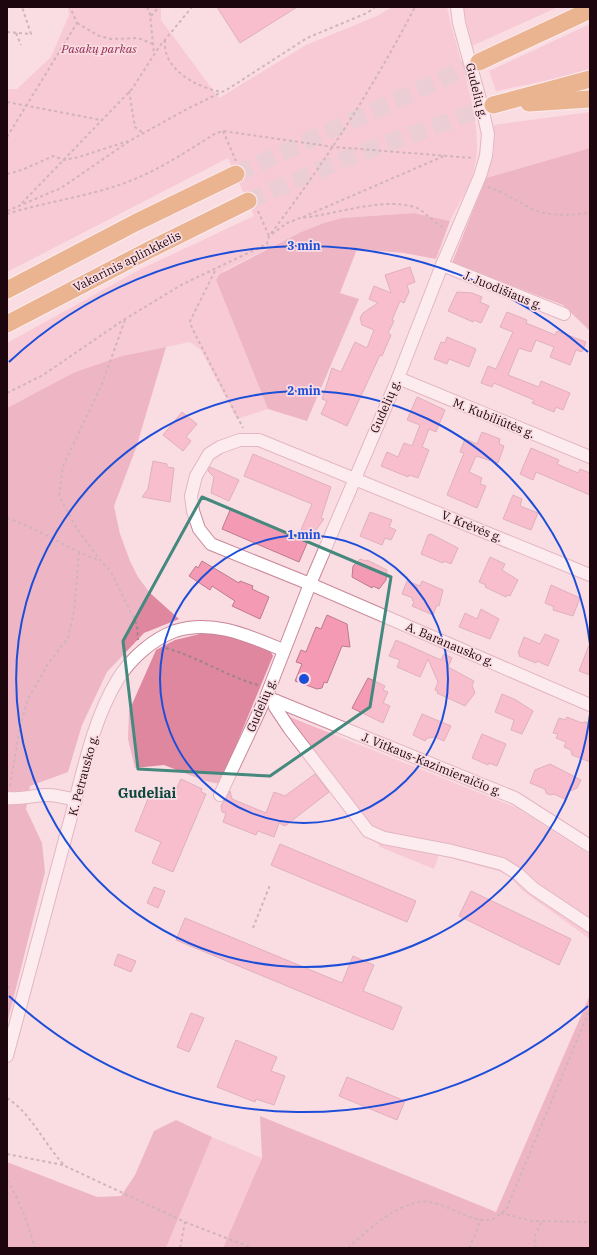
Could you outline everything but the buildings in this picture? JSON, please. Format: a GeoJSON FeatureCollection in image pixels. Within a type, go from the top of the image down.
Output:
{"type":"FeatureCollection","features":[{"type":"Feature","properties":{"kind":"highway"},"geometry":{"type":"LineString","coordinates":[[479,62],[590,10]]}},
{"type":"Feature","properties":{"kind":"highway"},"geometry":{"type":"LineString","coordinates":[[590,79],[493,105],[590,100]]}},
{"type":"Feature","properties":{"kind":"highway"},"geometry":{"type":"LineString","coordinates":[[7,290],[128,226],[236,174]]}},
{"type":"Feature","properties":{"kind":"highway","name":"Vakarinis aplinkkelis"},"geometry":{"type":"LineString","coordinates":[[7,324],[147,250],[248,201]]}},
{"type":"Feature","properties":{"kind":"street","name":"Gudelių g."},"geometry":{"type":"LineString","coordinates":[[220,795],[270,695],[283,650],[354,477],[398,378],[442,265],[477,184],[485,159],[488,134],[482,103],[459,23],[457,7]]}},
{"type":"Feature","properties":{"kind":"street","name":"J. Juodišiaus g."},"geometry":{"type":"LineString","coordinates":[[442,265],[564,314]]}},
{"type":"Feature","properties":{"kind":"street","name":"M. Kubiliūtės g."},"geometry":{"type":"LineString","coordinates":[[398,378],[590,457]]}},
{"type":"Feature","properties":{"kind":"street","name":"V. Krėvės g."},"geometry":{"type":"LineString","coordinates":[[250,439],[259,440],[354,477],[590,575]]}},
{"type":"Feature","properties":{"kind":"street","name":"A. Baranausko g."},"geometry":{"type":"LineString","coordinates":[[250,439],[240,440],[220,447],[209,454],[196,476],[191,496],[199,529],[211,544],[310,584],[590,705]]}},
{"type":"Feature","properties":{"kind":"street","name":"K. Petrausko g."},"geometry":{"type":"LineString","coordinates":[[7,1056],[95,729],[107,700],[119,678],[139,653],[152,643],[175,631],[194,627],[212,627],[237,631],[283,650]]}},
{"type":"Feature","properties":{"kind":"street"},"geometry":{"type":"LineString","coordinates":[[270,695],[275,707],[289,728],[368,831],[384,838],[452,851],[502,864],[518,874],[533,888],[590,926]]}},
{"type":"Feature","properties":{"kind":"street","name":"J. Vitkaus-Kazimieraičio g."},"geometry":{"type":"LineString","coordinates":[[270,695],[515,798],[590,846]]}},
{"type":"Feature","properties":{"kind":"street"},"geometry":{"type":"LineString","coordinates":[[8,798],[22,799],[45,795],[56,795],[76,800]]}},
{"type":"Feature","properties":{"kind":"path"},"geometry":{"type":"LineString","coordinates":[[7,32],[31,34],[22,7]]}},
{"type":"Feature","properties":{"kind":"path"},"geometry":{"type":"LineString","coordinates":[[70,7],[77,23],[99,36],[111,39],[138,38],[153,44]]}},
{"type":"Feature","properties":{"kind":"path"},"geometry":{"type":"LineString","coordinates":[[72,11],[75,7]]}},
{"type":"Feature","properties":{"kind":"path"},"geometry":{"type":"LineString","coordinates":[[147,7],[151,16],[154,56]]}},
{"type":"Feature","properties":{"kind":"path"},"geometry":{"type":"LineString","coordinates":[[151,16],[159,7]]}},
{"type":"Feature","properties":{"kind":"path"},"geometry":{"type":"LineString","coordinates":[[21,204],[129,91],[165,40],[192,7]]}},
{"type":"Feature","properties":{"kind":"path"},"geometry":{"type":"LineString","coordinates":[[7,211],[61,188],[131,140],[222,92],[306,38],[367,13],[375,7]]}},
{"type":"Feature","properties":{"kind":"path"},"geometry":{"type":"LineString","coordinates":[[7,393],[43,375],[125,319],[184,284],[215,271],[267,244],[269,236],[334,147],[398,40],[415,7]]}},
{"type":"Feature","properties":{"kind":"path"},"geometry":{"type":"LineString","coordinates":[[7,141],[8,136],[77,23]]}},
{"type":"Feature","properties":{"kind":"path"},"geometry":{"type":"LineString","coordinates":[[16,33],[20,45]]}},
{"type":"Feature","properties":{"kind":"path"},"geometry":{"type":"LineString","coordinates":[[165,40],[164,46],[167,58],[177,70],[192,83],[206,89],[222,92]]}},
{"type":"Feature","properties":{"kind":"path"},"geometry":{"type":"LineString","coordinates":[[129,91],[135,127],[143,133]]}},
{"type":"Feature","properties":{"kind":"path"},"geometry":{"type":"LineString","coordinates":[[7,102],[101,120]]}},
{"type":"Feature","properties":{"kind":"path"},"geometry":{"type":"LineString","coordinates":[[7,214],[123,184],[149,173],[216,133],[223,131],[334,147],[485,159]]}},
{"type":"Feature","properties":{"kind":"path"},"geometry":{"type":"LineString","coordinates":[[7,174],[22,170],[53,156],[64,160],[79,157],[131,140]]}},
{"type":"Feature","properties":{"kind":"path"},"geometry":{"type":"LineString","coordinates":[[269,236],[287,223],[445,156]]}},
{"type":"Feature","properties":{"kind":"path"},"geometry":{"type":"LineString","coordinates":[[477,184],[503,192],[532,209],[548,214],[562,215],[590,213]]}},
{"type":"Feature","properties":{"kind":"path"},"geometry":{"type":"LineString","coordinates":[[300,218],[397,204],[416,207],[440,226],[456,232]]}},
{"type":"Feature","properties":{"kind":"path"},"geometry":{"type":"LineString","coordinates":[[215,271],[190,321],[192,328],[239,421],[250,439]]}},
{"type":"Feature","properties":{"kind":"path"},"geometry":{"type":"LineString","coordinates":[[125,319],[102,384],[63,466],[58,496],[77,529],[111,572],[137,625],[139,653]]}},
{"type":"Feature","properties":{"kind":"path"},"geometry":{"type":"LineString","coordinates":[[7,518],[22,523],[79,553],[100,560]]}},
{"type":"Feature","properties":{"kind":"path"},"geometry":{"type":"LineString","coordinates":[[8,798],[20,727],[28,699],[48,664],[68,638],[74,611],[79,553]]}},
{"type":"Feature","properties":{"kind":"path"},"geometry":{"type":"LineString","coordinates":[[152,643],[189,654],[214,668],[246,681],[270,695]]}},
{"type":"Feature","properties":{"kind":"path"},"geometry":{"type":"LineString","coordinates":[[253,928],[270,885]]}},
{"type":"Feature","properties":{"kind":"path"},"geometry":{"type":"LineString","coordinates":[[348,1248],[371,1227],[395,1210],[420,1202],[433,1202],[480,1219],[493,1218],[506,1210],[590,1009]]}},
{"type":"Feature","properties":{"kind":"path"},"geometry":{"type":"LineString","coordinates":[[7,1098],[18,1106],[53,1153],[65,1166]]}},
{"type":"Feature","properties":{"kind":"path"},"geometry":{"type":"LineString","coordinates":[[7,1154],[65,1166],[185,1222],[252,1248]]}},
{"type":"Feature","properties":{"kind":"path"},"geometry":{"type":"LineString","coordinates":[[7,1180],[15,1193],[30,1228],[35,1248]]}},
{"type":"Feature","properties":{"kind":"path"},"geometry":{"type":"LineString","coordinates":[[501,1213],[532,1221],[590,1222]]}},
{"type":"Feature","properties":{"kind":"path"},"geometry":{"type":"LineString","coordinates":[[469,1248],[480,1219]]}},
{"type":"Feature","properties":{"kind":"path"},"geometry":{"type":"LineString","coordinates":[[536,1248],[534,1238],[542,1221]]}},
{"type":"Feature","properties":{"kind":"path"},"geometry":{"type":"LineString","coordinates":[[180,1248],[185,1222]]}},
{"type":"Feature","properties":{"kind":"highlighted area"},"geometry":{"type":"Polygon","coordinates":[[[202,497],[391,577],[370,707],[270,776],[138,769],[123,641],[202,497]]]}},
{"type":"Feature","properties":{"kind":"green space","name":"Pasakų parkas"},"geometry":{"type":"Polygon","coordinates":[[[68,7],[161,7],[161,20],[219,98],[306,45],[377,16],[392,7],[447,7],[473,108],[477,148],[471,180],[450,221],[414,213],[342,218],[299,233],[225,270],[216,280],[268,409],[237,419],[201,350],[190,342],[122,356],[75,372],[7,408],[7,343],[141,269],[254,216],[228,158],[7,272],[7,89],[17,89],[51,57],[69,15],[68,7]]]}},
{"type":"Feature","properties":{"kind":"green space"},"geometry":{"type":"Polygon","coordinates":[[[463,7],[558,7],[472,46],[463,7]]]}},
{"type":"Feature","properties":{"kind":"green space"},"geometry":{"type":"Polygon","coordinates":[[[590,24],[590,72],[496,91],[489,71],[590,24]]]}},
{"type":"Feature","properties":{"kind":"green space"},"geometry":{"type":"Polygon","coordinates":[[[590,112],[590,148],[486,178],[494,152],[494,125],[590,112]]]}},
{"type":"Feature","properties":{"kind":"green space"},"geometry":{"type":"Polygon","coordinates":[[[285,715],[515,807],[590,855],[590,939],[523,891],[506,873],[439,855],[434,869],[380,847],[369,826],[285,715]]]}},
{"type":"Feature","properties":{"kind":"green space"},"geometry":{"type":"Polygon","coordinates":[[[212,1137],[262,1158],[223,1248],[166,1248],[212,1137]]]}},
{"type":"Feature","properties":{"kind":"shaded area"},"geometry":{"type":"Polygon","coordinates":[[[590,148],[590,331],[563,305],[452,263],[486,178],[590,148]]]}},
{"type":"Feature","properties":{"kind":"shaded area"},"geometry":{"type":"Polygon","coordinates":[[[414,213],[450,221],[436,259],[404,253],[357,249],[340,293],[359,299],[307,421],[268,409],[216,280],[220,274],[299,233],[324,223],[342,218],[414,213]]]}},
{"type":"Feature","properties":{"kind":"shaded area"},"geometry":{"type":"Polygon","coordinates":[[[166,347],[136,448],[114,506],[120,534],[130,561],[138,577],[150,593],[179,619],[144,633],[107,672],[82,725],[68,772],[30,786],[26,809],[42,843],[45,872],[7,1024],[7,408],[75,372],[122,356],[166,347]]]}},
{"type":"Feature","properties":{"kind":"shaded area"},"geometry":{"type":"Polygon","coordinates":[[[204,633],[229,636],[270,650],[273,656],[220,784],[205,781],[164,765],[135,768],[128,739],[129,711],[156,650],[175,640],[204,633]]]}},
{"type":"Feature","properties":{"kind":"shaded area"},"geometry":{"type":"Polygon","coordinates":[[[590,995],[590,1248],[223,1248],[262,1158],[260,1116],[496,1212],[590,995]]]}},
{"type":"Feature","properties":{"kind":"shaded area"},"geometry":{"type":"Polygon","coordinates":[[[176,1120],[212,1137],[166,1248],[7,1248],[7,1162],[97,1197],[121,1196],[135,1175],[154,1131],[176,1120]]]}},
{"type":"Feature","properties":{"kind":"tunnel"},"geometry":{"type":"LineString","coordinates":[[236,174],[479,62]]}},
{"type":"Feature","properties":{"kind":"tunnel"},"geometry":{"type":"LineString","coordinates":[[248,201],[347,158],[493,105]]}},
{"type":"Feature","properties":{"kind":"district","name":"Gudeliai"},"geometry":{"type":"Point","coordinates":[147,793]}}]}
